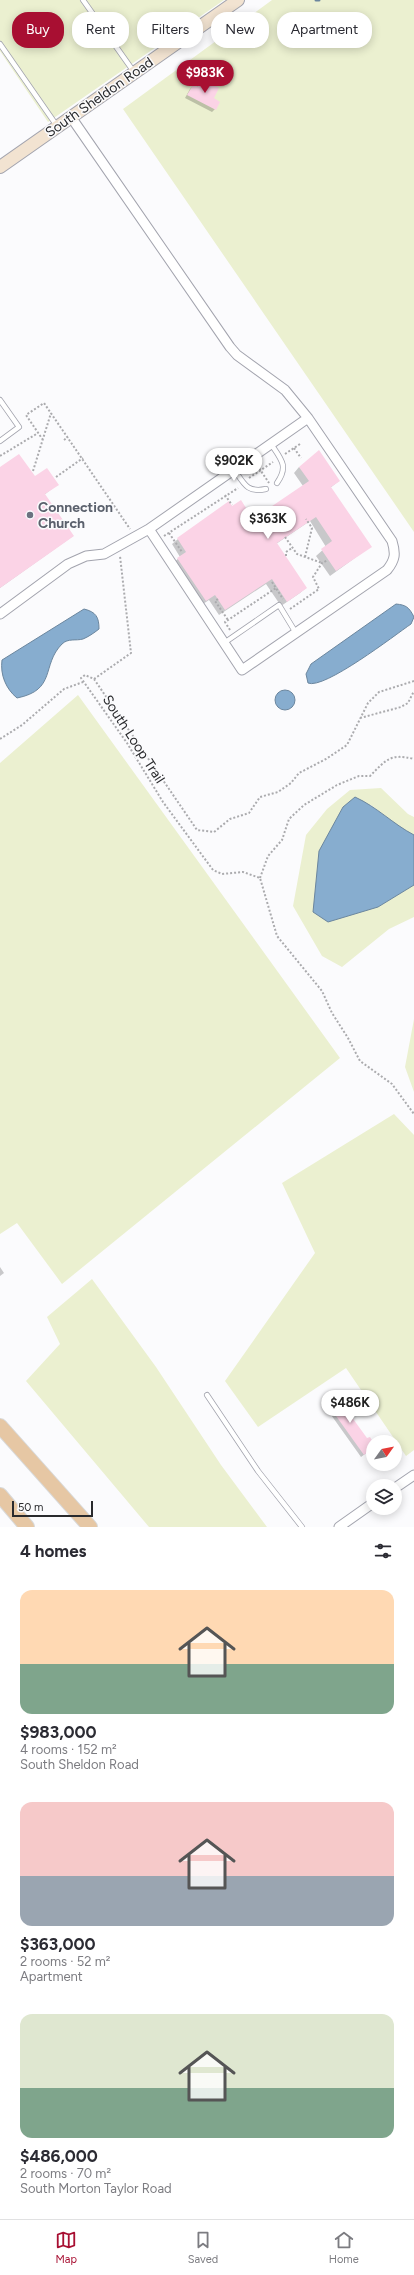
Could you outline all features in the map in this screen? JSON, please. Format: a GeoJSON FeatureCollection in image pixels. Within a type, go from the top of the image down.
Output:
{"type":"FeatureCollection","features":[{"type":"Feature","properties":{"kind":"main road"},"geometry":{"type":"LineString","coordinates":[[0,1426],[90,1527]]}},
{"type":"Feature","properties":{"kind":"main road"},"geometry":{"type":"LineString","coordinates":[[0,1495],[27,1527]]}},
{"type":"Feature","properties":{"kind":"street","name":"South Sheldon Road"},"geometry":{"type":"LineString","coordinates":[[0,167],[238,0]]}},
{"type":"Feature","properties":{"kind":"street"},"geometry":{"type":"LineString","coordinates":[[71,117],[237,356],[285,390],[308,418],[392,541],[396,554],[387,570],[242,670],[149,529]]}},
{"type":"Feature","properties":{"kind":"street"},"geometry":{"type":"LineString","coordinates":[[0,614],[68,564],[86,556],[104,554],[149,529],[308,418]]}},
{"type":"Feature","properties":{"kind":"street"},"geometry":{"type":"LineString","coordinates":[[402,1483],[414,1475]]}},
{"type":"Feature","properties":{"kind":"street"},"geometry":{"type":"LineString","coordinates":[[339,1527],[366,1508]]}},
{"type":"Feature","properties":{"kind":"lane"},"geometry":{"type":"LineString","coordinates":[[83,0],[134,72]]}},
{"type":"Feature","properties":{"kind":"lane"},"geometry":{"type":"LineString","coordinates":[[0,44],[57,126]]}},
{"type":"Feature","properties":{"kind":"lane"},"geometry":{"type":"LineString","coordinates":[[0,400],[19,427],[0,441]]}},
{"type":"Feature","properties":{"kind":"lane"},"geometry":{"type":"LineString","coordinates":[[271,444],[283,462],[284,473],[277,483]]}},
{"type":"Feature","properties":{"kind":"lane"},"geometry":{"type":"LineString","coordinates":[[234,469],[246,486],[254,491],[266,489]]}},
{"type":"Feature","properties":{"kind":"lane"},"geometry":{"type":"LineString","coordinates":[[224,643],[279,605],[296,633]]}},
{"type":"Feature","properties":{"kind":"lane"},"geometry":{"type":"LineString","coordinates":[[207,1395],[258,1471],[302,1527]]}},
{"type":"Feature","properties":{"kind":"path"},"geometry":{"type":"LineString","coordinates":[[43,440],[26,415],[44,403],[118,510],[134,537]]}},
{"type":"Feature","properties":{"kind":"path"},"geometry":{"type":"LineString","coordinates":[[33,471],[51,413]]}},
{"type":"Feature","properties":{"kind":"path"},"geometry":{"type":"LineString","coordinates":[[0,456],[38,433]]}},
{"type":"Feature","properties":{"kind":"path"},"geometry":{"type":"LineString","coordinates":[[64,440],[68,437]]}},
{"type":"Feature","properties":{"kind":"path"},"geometry":{"type":"LineString","coordinates":[[294,448],[301,458]]}},
{"type":"Feature","properties":{"kind":"path"},"geometry":{"type":"LineString","coordinates":[[56,477],[83,458]]}},
{"type":"Feature","properties":{"kind":"path"},"geometry":{"type":"LineString","coordinates":[[248,479],[260,469],[273,462]]}},
{"type":"Feature","properties":{"kind":"path"},"geometry":{"type":"LineString","coordinates":[[260,469],[266,479]]}},
{"type":"Feature","properties":{"kind":"path"},"geometry":{"type":"LineString","coordinates":[[164,536],[237,487],[243,493]]}},
{"type":"Feature","properties":{"kind":"path"},"geometry":{"type":"LineString","coordinates":[[225,495],[232,505]]}},
{"type":"Feature","properties":{"kind":"path"},"geometry":{"type":"LineString","coordinates":[[305,557],[312,528],[306,519]]}},
{"type":"Feature","properties":{"kind":"path"},"geometry":{"type":"LineString","coordinates":[[169,533],[182,552]]}},
{"type":"Feature","properties":{"kind":"path"},"geometry":{"type":"LineString","coordinates":[[285,537],[297,554],[322,563]]}},
{"type":"Feature","properties":{"kind":"path"},"geometry":{"type":"LineString","coordinates":[[0,739],[22,725],[64,689],[83,682],[80,678],[85,675],[94,679],[131,653],[119,546]]}},
{"type":"Feature","properties":{"kind":"path"},"geometry":{"type":"LineString","coordinates":[[286,556],[286,552],[292,548]]}},
{"type":"Feature","properties":{"kind":"path"},"geometry":{"type":"LineString","coordinates":[[290,609],[319,590],[313,577],[322,563],[328,560]]}},
{"type":"Feature","properties":{"kind":"path"},"geometry":{"type":"LineString","coordinates":[[272,582],[293,613]]}},
{"type":"Feature","properties":{"kind":"path"},"geometry":{"type":"LineString","coordinates":[[232,633],[225,622],[276,588]]}},
{"type":"Feature","properties":{"kind":"path"},"geometry":{"type":"LineString","coordinates":[[218,599],[215,601],[228,620]]}},
{"type":"Feature","properties":{"kind":"path","name":"South Loop Trail"},"geometry":{"type":"LineString","coordinates":[[94,679],[197,830],[214,832],[230,819],[249,814],[260,797],[278,792],[291,783],[299,773],[326,759],[347,745],[368,703],[379,692],[414,681]]}},
{"type":"Feature","properties":{"kind":"path","name":"South Loop Trail"},"geometry":{"type":"LineString","coordinates":[[83,682],[127,743],[164,802],[213,870],[222,874],[243,872],[260,878]]}},
{"type":"Feature","properties":{"kind":"path"},"geometry":{"type":"LineString","coordinates":[[360,718],[401,707],[408,703],[414,691]]}},
{"type":"Feature","properties":{"kind":"path"},"geometry":{"type":"LineString","coordinates":[[414,759],[398,755],[385,761],[370,776],[359,776],[337,785],[304,805],[289,819],[282,840],[268,856],[260,878],[277,936],[322,991],[332,1013],[360,1061],[392,1084],[414,1114]]}},
{"type":"Feature","properties":{"kind":"green space"},"geometry":{"type":"Polygon","coordinates":[[[0,0],[224,0],[203,15],[203,12],[137,12],[137,48],[155,48],[48,122],[0,51],[0,0]]]}},
{"type":"Feature","properties":{"kind":"green space"},"geometry":{"type":"Polygon","coordinates":[[[272,0],[414,0],[414,532],[123,109],[211,45],[211,48],[269,48],[269,12],[256,12],[272,0]]]}},
{"type":"Feature","properties":{"kind":"green space"},"geometry":{"type":"Polygon","coordinates":[[[78,695],[340,1058],[62,1284],[17,1223],[0,1234],[0,763],[78,695]]]}},
{"type":"Feature","properties":{"kind":"green space"},"geometry":{"type":"Polygon","coordinates":[[[381,788],[408,814],[414,817],[414,835],[400,828],[371,805],[343,807],[336,821],[378,907],[414,885],[414,917],[389,929],[342,967],[322,956],[293,906],[306,835],[327,809],[350,790],[381,788]]]}},
{"type":"Feature","properties":{"kind":"green space"},"geometry":{"type":"Polygon","coordinates":[[[414,1019],[414,1092],[405,1067],[414,1019]]]}},
{"type":"Feature","properties":{"kind":"green space"},"geometry":{"type":"Polygon","coordinates":[[[394,1114],[414,1135],[414,1450],[406,1456],[402,1450],[402,1435],[392,1435],[346,1368],[258,1427],[225,1381],[315,1253],[282,1183],[394,1114]]]}},
{"type":"Feature","properties":{"kind":"green space"},"geometry":{"type":"Polygon","coordinates":[[[92,1279],[156,1367],[221,1465],[267,1527],[149,1527],[26,1381],[60,1344],[47,1317],[92,1279]]]}},
{"type":"Feature","properties":{"kind":"water"},"geometry":{"type":"Polygon","coordinates":[[[396,604],[407,607],[410,611],[414,617],[411,624],[360,660],[343,670],[316,683],[308,683],[306,674],[311,664],[396,604]]]}},
{"type":"Feature","properties":{"kind":"water"},"geometry":{"type":"Polygon","coordinates":[[[84,609],[94,613],[98,621],[99,629],[83,639],[64,642],[56,652],[47,676],[38,689],[30,694],[17,698],[7,686],[3,676],[2,660],[84,609]]]}},
{"type":"Feature","properties":{"kind":"water"},"geometry":{"type":"Polygon","coordinates":[[[285,690],[292,693],[295,700],[292,707],[285,710],[278,707],[275,700],[278,693],[285,690]]]}},
{"type":"Feature","properties":{"kind":"water"},"geometry":{"type":"Polygon","coordinates":[[[355,797],[414,835],[414,885],[378,907],[328,922],[313,912],[319,851],[343,807],[355,797]]]}},
{"type":"Feature","properties":{"kind":"building"},"geometry":{"type":"Polygon","coordinates":[[[202,79],[219,88],[214,98],[220,102],[216,110],[187,95],[193,85],[197,87],[202,79]]]}},
{"type":"Feature","properties":{"kind":"building"},"geometry":{"type":"Polygon","coordinates":[[[319,450],[340,481],[331,487],[372,547],[336,571],[321,549],[332,541],[316,517],[277,543],[307,588],[287,602],[272,579],[225,610],[215,595],[206,601],[177,558],[186,552],[177,538],[229,501],[232,506],[241,500],[253,519],[309,481],[299,467],[319,450]]]}},
{"type":"Feature","properties":{"kind":"building","name":"Connection Church"},"geometry":{"type":"Polygon","coordinates":[[[19,454],[35,476],[47,468],[59,485],[45,494],[74,536],[0,588],[0,467],[19,454]]]}},
{"type":"Feature","properties":{"kind":"building"},"geometry":{"type":"Polygon","coordinates":[[[338,1393],[345,1403],[343,1405],[366,1437],[366,1453],[364,1455],[326,1402],[338,1393]]]}},
{"type":"Feature","properties":{"kind":"place","name":"Connection Church"},"geometry":{"type":"Point","coordinates":[30,515]}}]}
